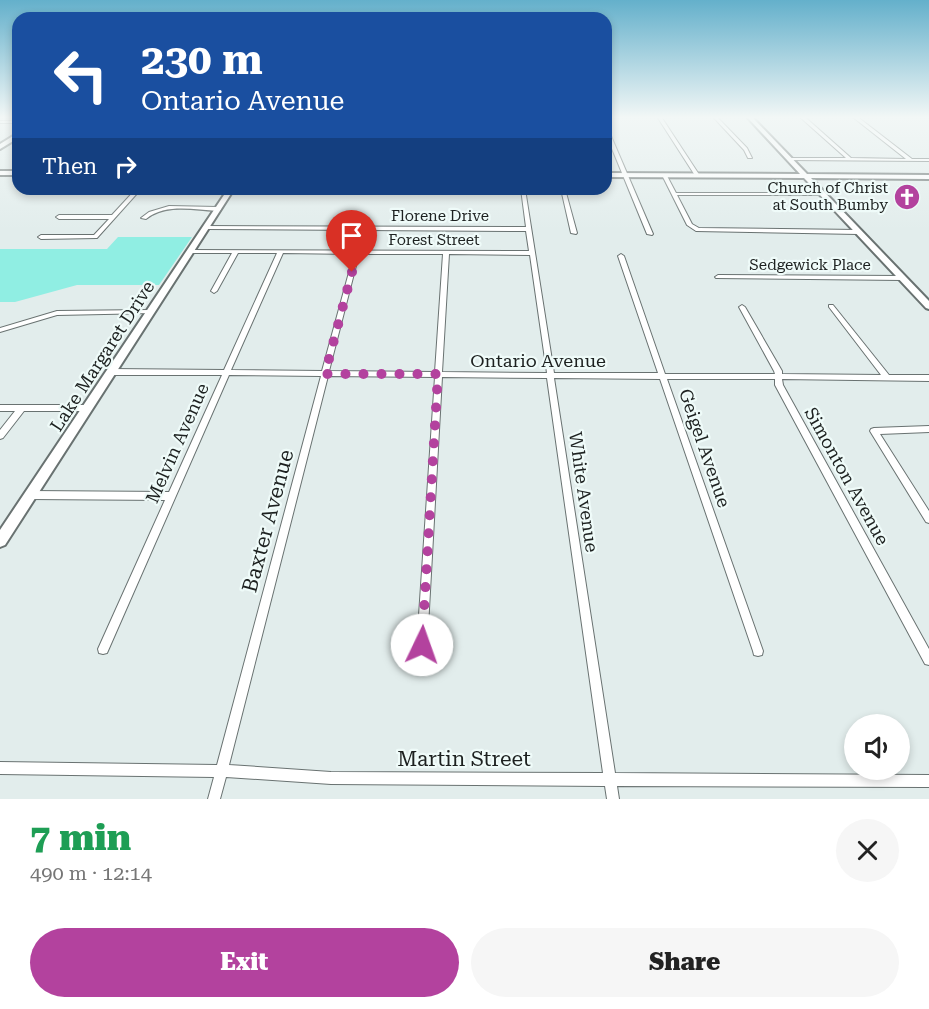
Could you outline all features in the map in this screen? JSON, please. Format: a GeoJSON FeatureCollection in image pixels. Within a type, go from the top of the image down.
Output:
{"type":"FeatureCollection","features":[{"type":"Feature","properties":{"kind":"street"},"geometry":{"type":"LineString","coordinates":[[617,155],[650,234]]}},
{"type":"Feature","properties":{"kind":"street"},"geometry":{"type":"LineString","coordinates":[[684,155],[698,176]]}},
{"type":"Feature","properties":{"kind":"street"},"geometry":{"type":"LineString","coordinates":[[785,155],[929,306]]}},
{"type":"Feature","properties":{"kind":"street"},"geometry":{"type":"LineString","coordinates":[[845,155],[850,160]]}},
{"type":"Feature","properties":{"kind":"street"},"geometry":{"type":"LineString","coordinates":[[905,155],[911,160]]}},
{"type":"Feature","properties":{"kind":"street"},"geometry":{"type":"LineString","coordinates":[[789,159],[929,160]]}},
{"type":"Feature","properties":{"kind":"street"},"geometry":{"type":"LineString","coordinates":[[612,175],[929,177]]}},
{"type":"Feature","properties":{"kind":"street"},"geometry":{"type":"LineString","coordinates":[[664,176],[694,229],[858,232]]}},
{"type":"Feature","properties":{"kind":"street"},"geometry":{"type":"LineString","coordinates":[[674,194],[823,195]]}},
{"type":"Feature","properties":{"kind":"street"},"geometry":{"type":"LineString","coordinates":[[40,237],[95,237],[133,195]]}},
{"type":"Feature","properties":{"kind":"street","name":"Lake Margaret Drive"},"geometry":{"type":"LineString","coordinates":[[0,541],[227,195]]}},
{"type":"Feature","properties":{"kind":"street","name":"White Avenue"},"geometry":{"type":"LineString","coordinates":[[524,195],[613,799]]}},
{"type":"Feature","properties":{"kind":"street"},"geometry":{"type":"LineString","coordinates":[[564,195],[574,233]]}},
{"type":"Feature","properties":{"kind":"street"},"geometry":{"type":"LineString","coordinates":[[144,218],[153,212],[167,209],[218,209]]}},
{"type":"Feature","properties":{"kind":"street"},"geometry":{"type":"LineString","coordinates":[[59,217],[113,217]]}},
{"type":"Feature","properties":{"kind":"street","name":"Florene Drive"},"geometry":{"type":"LineString","coordinates":[[206,227],[529,229]]}},
{"type":"Feature","properties":{"kind":"street","name":"Forest Street"},"geometry":{"type":"LineString","coordinates":[[191,251],[532,253]]}},
{"type":"Feature","properties":{"kind":"street"},"geometry":{"type":"LineString","coordinates":[[214,291],[236,251]]}},
{"type":"Feature","properties":{"kind":"street","name":"Melvin Avenue"},"geometry":{"type":"LineString","coordinates":[[103,649],[281,251]]}},
{"type":"Feature","properties":{"kind":"street","name":"Baxter Avenue"},"geometry":{"type":"LineString","coordinates":[[214,799],[357,252]]}},
{"type":"Feature","properties":{"kind":"street"},"geometry":{"type":"LineString","coordinates":[[422,645],[446,252]]}},
{"type":"Feature","properties":{"kind":"street","name":"Geigel Avenue"},"geometry":{"type":"LineString","coordinates":[[621,256],[758,651]]}},
{"type":"Feature","properties":{"kind":"street","name":"Sedgewick Place"},"geometry":{"type":"LineString","coordinates":[[718,277],[902,278]]}},
{"type":"Feature","properties":{"kind":"street"},"geometry":{"type":"LineString","coordinates":[[831,306],[885,377]]}},
{"type":"Feature","properties":{"kind":"street","name":"Simonton Avenue"},"geometry":{"type":"LineString","coordinates":[[742,307],[778,371],[779,385],[929,660]]}},
{"type":"Feature","properties":{"kind":"street"},"geometry":{"type":"LineString","coordinates":[[0,330],[57,313],[150,312]]}},
{"type":"Feature","properties":{"kind":"street","name":"Ontario Avenue"},"geometry":{"type":"LineString","coordinates":[[111,372],[929,378]]}},
{"type":"Feature","properties":{"kind":"street"},"geometry":{"type":"LineString","coordinates":[[0,408],[87,408]]}},
{"type":"Feature","properties":{"kind":"street"},"geometry":{"type":"LineString","coordinates":[[0,436],[22,408]]}},
{"type":"Feature","properties":{"kind":"street"},"geometry":{"type":"LineString","coordinates":[[929,429],[874,431],[874,436],[929,519]]}},
{"type":"Feature","properties":{"kind":"street"},"geometry":{"type":"LineString","coordinates":[[30,495],[172,496]]}},
{"type":"Feature","properties":{"kind":"street","name":"Martin Street"},"geometry":{"type":"LineString","coordinates":[[0,768],[221,771],[331,778],[929,781]]}},
{"type":"Feature","properties":{"kind":"shaded area"},"geometry":{"type":"Polygon","coordinates":[[[118,237],[192,237],[159,285],[77,285],[15,302],[0,302],[0,249],[107,249],[118,237]]]}},
{"type":"Feature","properties":{"kind":"place","name":"Church of Christ at South Bumby"},"geometry":{"type":"Point","coordinates":[907,197]}},
{"type":"Feature","properties":{"kind":"route"},"geometry":{"type":"LineString","coordinates":[[352,272],[325,374],[438,374],[422,645]]}}]}
